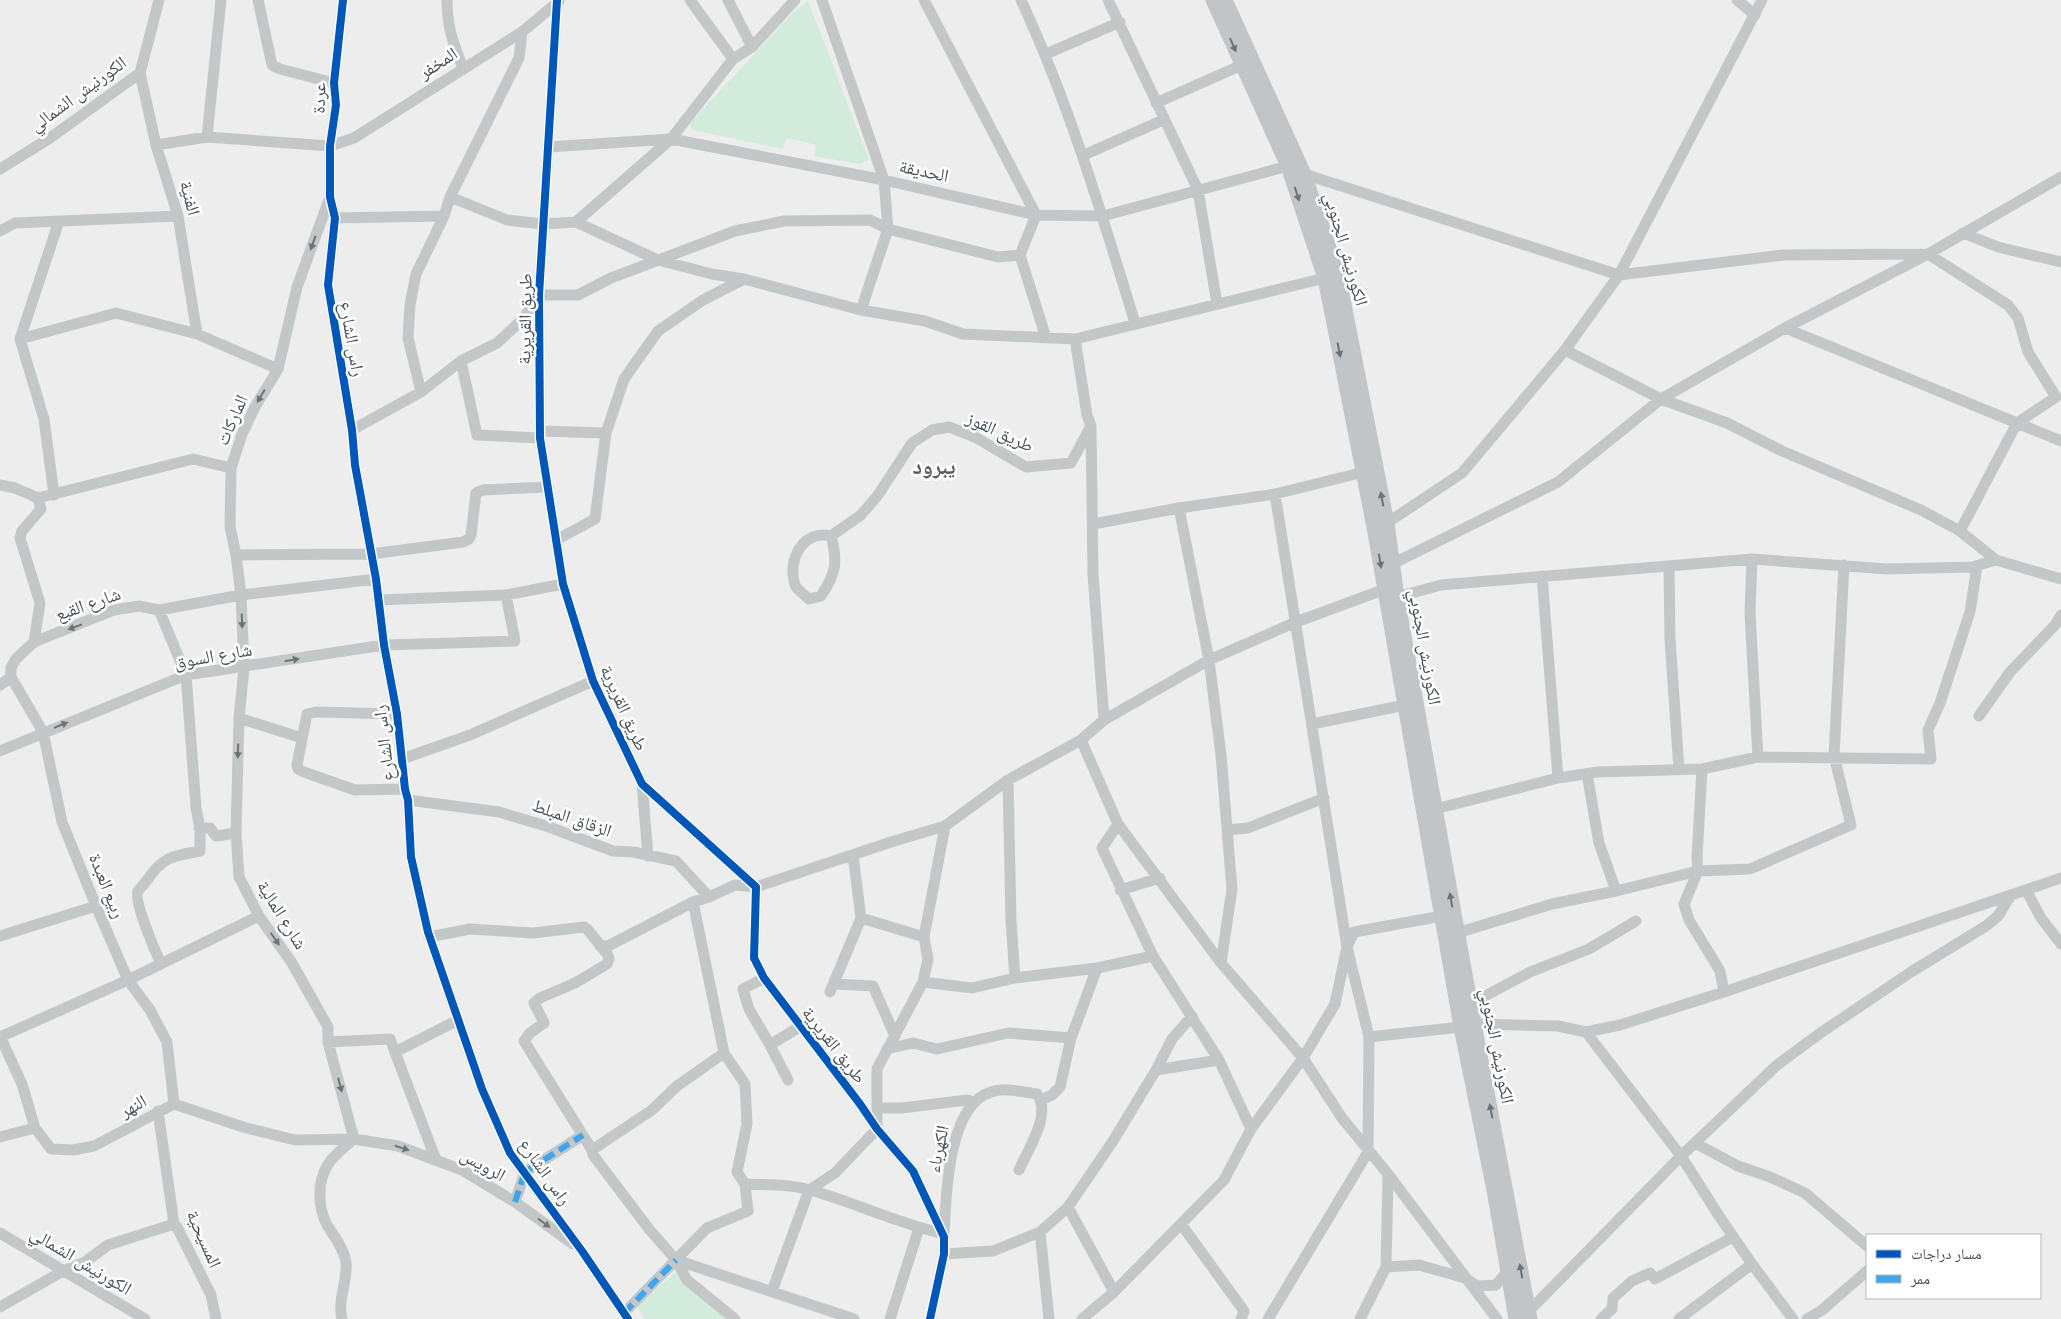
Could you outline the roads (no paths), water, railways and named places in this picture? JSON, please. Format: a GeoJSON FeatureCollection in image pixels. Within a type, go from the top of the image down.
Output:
{"type":"FeatureCollection","features":[{"type":"Feature","properties":{"kind":"main road","name":"الكورنيش الجنوبي"},"geometry":{"type":"LineString","coordinates":[[1213,0],[1288,166],[1325,278],[1364,472],[1392,591],[1435,809],[1470,1004],[1467,1025],[1507,1272],[1525,1316]]}},
{"type":"Feature","properties":{"kind":"main road","name":"الكورنيش الجنوبي"},"geometry":{"type":"LineString","coordinates":[[1225,0],[1304,174],[1338,274],[1387,523],[1392,564],[1392,591],[1405,705],[1442,916],[1467,1025],[1525,1316]]}},
{"type":"Feature","properties":{"kind":"street","name":"الكورنيش الشمالي"},"geometry":{"type":"LineString","coordinates":[[0,169],[50,138],[140,73],[159,0]]}},
{"type":"Feature","properties":{"kind":"street"},"geometry":{"type":"LineString","coordinates":[[207,137],[221,0]]}},
{"type":"Feature","properties":{"kind":"street"},"geometry":{"type":"LineString","coordinates":[[258,0],[272,65],[280,69],[334,83]]}},
{"type":"Feature","properties":{"kind":"street","name":"عردة"},"geometry":{"type":"LineString","coordinates":[[330,198],[330,146],[336,105],[334,83],[343,0]]}},
{"type":"Feature","properties":{"kind":"street"},"geometry":{"type":"LineString","coordinates":[[447,0],[452,42],[463,68]]}},
{"type":"Feature","properties":{"kind":"street"},"geometry":{"type":"LineString","coordinates":[[690,0],[734,59]]}},
{"type":"Feature","properties":{"kind":"street"},"geometry":{"type":"LineString","coordinates":[[728,0],[752,47]]}},
{"type":"Feature","properties":{"kind":"street"},"geometry":{"type":"LineString","coordinates":[[576,222],[671,139],[734,59],[752,47],[795,0]]}},
{"type":"Feature","properties":{"kind":"street"},"geometry":{"type":"LineString","coordinates":[[822,0],[884,180],[888,229],[861,310]]}},
{"type":"Feature","properties":{"kind":"street"},"geometry":{"type":"LineString","coordinates":[[924,0],[1036,215],[1020,255],[1046,338]]}},
{"type":"Feature","properties":{"kind":"street"},"geometry":{"type":"LineString","coordinates":[[1020,0],[1046,54],[1084,155],[1134,323]]}},
{"type":"Feature","properties":{"kind":"street"},"geometry":{"type":"LineString","coordinates":[[1108,0],[1198,190],[1217,304]]}},
{"type":"Feature","properties":{"kind":"street"},"geometry":{"type":"LineString","coordinates":[[1737,0],[1754,15]]}},
{"type":"Feature","properties":{"kind":"street"},"geometry":{"type":"LineString","coordinates":[[1387,523],[1462,473],[1565,350],[1619,275],[1762,0]]}},
{"type":"Feature","properties":{"kind":"street","name":"المخفر"},"geometry":{"type":"LineString","coordinates":[[330,146],[354,138],[522,32],[558,1]]}},
{"type":"Feature","properties":{"kind":"street","name":"طريق القريرية"},"geometry":{"type":"LineString","coordinates":[[558,1],[539,295],[540,434],[563,584],[593,682],[642,784],[756,887],[754,958],[764,978],[877,1129],[913,1171],[943,1235],[944,1254],[930,1319]]}},
{"type":"Feature","properties":{"kind":"street"},"geometry":{"type":"LineString","coordinates":[[1046,54],[1120,22]]}},
{"type":"Feature","properties":{"kind":"street"},"geometry":{"type":"LineString","coordinates":[[420,392],[408,338],[410,304],[416,274],[444,216],[450,197],[519,58],[522,32]]}},
{"type":"Feature","properties":{"kind":"street"},"geometry":{"type":"LineString","coordinates":[[1156,103],[1242,65]]}},
{"type":"Feature","properties":{"kind":"street","name":"الفنية"},"geometry":{"type":"LineString","coordinates":[[140,73],[156,145],[178,216],[197,334]]}},
{"type":"Feature","properties":{"kind":"street"},"geometry":{"type":"LineString","coordinates":[[1084,155],[1164,120]]}},
{"type":"Feature","properties":{"kind":"street"},"geometry":{"type":"LineString","coordinates":[[156,145],[207,137],[330,146]]}},
{"type":"Feature","properties":{"kind":"street","name":"الحديقة"},"geometry":{"type":"LineString","coordinates":[[548,147],[671,139],[884,180],[1036,215],[1103,216],[1288,166]]}},
{"type":"Feature","properties":{"kind":"street"},"geometry":{"type":"LineString","coordinates":[[1304,174],[1619,275],[1783,255],[1928,254],[2008,305],[2018,318],[2028,352],[2056,397],[2017,423],[1960,531]]}},
{"type":"Feature","properties":{"kind":"street"},"geometry":{"type":"LineString","coordinates":[[1392,564],[1558,482],[1661,399],[1785,328],[1928,254],[2061,177]]}},
{"type":"Feature","properties":{"kind":"street"},"geometry":{"type":"LineString","coordinates":[[450,197],[506,220],[543,224],[576,222],[658,260],[712,274],[744,279],[861,310],[925,321],[964,334],[1075,339],[1134,323],[1325,278]]}},
{"type":"Feature","properties":{"kind":"street","name":"راس الشارع"},"geometry":{"type":"LineString","coordinates":[[330,198],[335,218],[328,285],[352,430],[355,465],[376,579],[384,645],[397,714],[407,794],[412,857],[429,937],[482,1090],[510,1153],[582,1251],[626,1316]]}},
{"type":"Feature","properties":{"kind":"street","name":"الماركات"},"geometry":{"type":"LineString","coordinates":[[244,668],[241,596],[230,527],[231,468],[242,434],[255,407],[278,369],[297,287],[330,198]]}},
{"type":"Feature","properties":{"kind":"street"},"geometry":{"type":"LineString","coordinates":[[0,231],[15,222],[178,216]]}},
{"type":"Feature","properties":{"kind":"street"},"geometry":{"type":"LineString","coordinates":[[335,218],[444,216]]}},
{"type":"Feature","properties":{"kind":"street"},"geometry":{"type":"LineString","coordinates":[[352,430],[420,392],[461,361],[497,343],[522,319],[539,295],[578,295],[611,278],[735,231],[784,221],[870,220],[888,229],[998,257],[1020,255]]}},
{"type":"Feature","properties":{"kind":"street"},"geometry":{"type":"LineString","coordinates":[[54,495],[44,419],[20,339],[59,221]]}},
{"type":"Feature","properties":{"kind":"street"},"geometry":{"type":"LineString","coordinates":[[1964,233],[1998,248],[2061,262]]}},
{"type":"Feature","properties":{"kind":"street"},"geometry":{"type":"LineString","coordinates":[[556,540],[595,520],[606,433],[624,379],[658,331],[703,300],[744,279]]}},
{"type":"Feature","properties":{"kind":"street"},"geometry":{"type":"LineString","coordinates":[[20,339],[116,313],[197,334],[278,369]]}},
{"type":"Feature","properties":{"kind":"street"},"geometry":{"type":"LineString","coordinates":[[1785,328],[2061,441]]}},
{"type":"Feature","properties":{"kind":"street"},"geometry":{"type":"LineString","coordinates":[[1075,339],[1087,415],[1091,426],[1093,574],[1104,720]]}},
{"type":"Feature","properties":{"kind":"street"},"geometry":{"type":"LineString","coordinates":[[1565,350],[1661,399],[1728,423],[1782,451],[1921,510],[1960,531],[1996,560],[2061,580]]}},
{"type":"Feature","properties":{"kind":"street"},"geometry":{"type":"LineString","coordinates":[[461,361],[477,435],[606,433]]}},
{"type":"Feature","properties":{"kind":"street","name":"طريق القوز"},"geometry":{"type":"LineString","coordinates":[[831,536],[835,552],[835,570],[821,596],[809,599],[796,587],[793,568],[797,550],[810,537],[822,534],[831,536],[860,515],[878,495],[912,443],[932,430],[949,428],[975,438],[1026,467],[1071,463],[1091,426]]}},
{"type":"Feature","properties":{"kind":"street"},"geometry":{"type":"LineString","coordinates":[[0,485],[15,488],[38,498],[193,459],[231,468]]}},
{"type":"Feature","properties":{"kind":"street"},"geometry":{"type":"LineString","coordinates":[[1093,524],[1179,508],[1275,494],[1364,472]]}},
{"type":"Feature","properties":{"kind":"street"},"geometry":{"type":"LineString","coordinates":[[236,556],[371,554],[463,542],[469,539],[471,535],[476,493],[483,490],[548,487]]}},
{"type":"Feature","properties":{"kind":"street"},"geometry":{"type":"LineString","coordinates":[[1268,1319],[1368,1152],[1369,1038],[1347,947],[1275,494]]}},
{"type":"Feature","properties":{"kind":"street"},"geometry":{"type":"LineString","coordinates":[[34,642],[40,603],[20,538],[22,531],[41,509],[38,498]]}},
{"type":"Feature","properties":{"kind":"street"},"geometry":{"type":"LineString","coordinates":[[1179,508],[1209,660],[1221,755],[1232,889],[1221,963]]}},
{"type":"Feature","properties":{"kind":"street"},"geometry":{"type":"LineString","coordinates":[[600,946],[608,946],[693,902],[735,885],[756,887],[853,854],[945,826],[1008,780],[1081,740],[1104,720],[1209,660],[1296,622],[1392,591],[1542,576],[1752,559],[1887,568],[1977,566],[1996,560]]}},
{"type":"Feature","properties":{"kind":"street"},"geometry":{"type":"LineString","coordinates":[[1752,559],[1750,613],[1758,757]]}},
{"type":"Feature","properties":{"kind":"street"},"geometry":{"type":"LineString","coordinates":[[1457,933],[1552,904],[1698,871],[1750,869],[1850,825],[1834,756],[1844,565]]}},
{"type":"Feature","properties":{"kind":"street"},"geometry":{"type":"LineString","coordinates":[[1669,566],[1670,639],[1679,770]]}},
{"type":"Feature","properties":{"kind":"street"},"geometry":{"type":"LineString","coordinates":[[1435,809],[1558,778],[1587,774],[1702,769],[1758,757],[1931,758],[1928,730],[1940,703],[1970,612],[1977,566]]}},
{"type":"Feature","properties":{"kind":"street"},"geometry":{"type":"LineString","coordinates":[[1542,576],[1558,778]]}},
{"type":"Feature","properties":{"kind":"street","name":"شارع القبع"},"geometry":{"type":"LineString","coordinates":[[12,677],[11,668],[15,660],[34,642],[114,610],[139,606],[159,610],[241,596],[376,579]]}},
{"type":"Feature","properties":{"kind":"street"},"geometry":{"type":"LineString","coordinates":[[378,600],[506,595],[563,584]]}},
{"type":"Feature","properties":{"kind":"street","name":"شارع السوق"},"geometry":{"type":"LineString","coordinates":[[0,751],[186,675],[244,668],[384,645],[515,641],[506,595]]}},
{"type":"Feature","properties":{"kind":"street"},"geometry":{"type":"LineString","coordinates":[[159,610],[186,675],[196,808],[200,828],[200,852],[166,859],[154,868],[138,891],[137,897],[145,927],[161,964]]}},
{"type":"Feature","properties":{"kind":"street"},"geometry":{"type":"LineString","coordinates":[[1979,716],[2010,672],[2055,625],[2061,615]]}},
{"type":"Feature","properties":{"kind":"street","name":"شارع المالية"},"geometry":{"type":"LineString","coordinates":[[244,668],[240,718],[236,833],[239,877],[259,916],[292,964],[328,1026],[328,1042],[354,1139]]}},
{"type":"Feature","properties":{"kind":"street"},"geometry":{"type":"LineString","coordinates":[[0,685],[12,677]]}},
{"type":"Feature","properties":{"kind":"street","name":"ربيع العبدة"},"geometry":{"type":"LineString","coordinates":[[12,677],[44,732],[62,822],[96,906],[128,980],[150,1010],[167,1042],[174,1104]]}},
{"type":"Feature","properties":{"kind":"street"},"geometry":{"type":"LineString","coordinates":[[402,759],[470,735],[593,682]]}},
{"type":"Feature","properties":{"kind":"street"},"geometry":{"type":"LineString","coordinates":[[1312,724],[1405,705]]}},
{"type":"Feature","properties":{"kind":"street"},"geometry":{"type":"LineString","coordinates":[[240,718],[302,738],[307,714],[316,712],[397,714]]}},
{"type":"Feature","properties":{"kind":"street","name":"الزقاق المبلط"},"geometry":{"type":"LineString","coordinates":[[302,738],[297,765],[298,770],[355,790],[407,794],[499,812],[549,827],[613,851],[633,852],[676,861],[709,897]]}},
{"type":"Feature","properties":{"kind":"street"},"geometry":{"type":"LineString","coordinates":[[1081,740],[1118,824],[1160,878],[1221,963],[1303,1058],[1342,1118],[1388,1174],[1497,1319]]}},
{"type":"Feature","properties":{"kind":"street"},"geometry":{"type":"LineString","coordinates":[[1702,769],[1697,857],[1698,871],[1684,904],[1689,920],[1720,971],[1724,992]]}},
{"type":"Feature","properties":{"kind":"street"},"geometry":{"type":"LineString","coordinates":[[1587,774],[1599,843],[1616,891]]}},
{"type":"Feature","properties":{"kind":"street"},"geometry":{"type":"LineString","coordinates":[[1008,780],[1011,921],[1015,978]]}},
{"type":"Feature","properties":{"kind":"street"},"geometry":{"type":"LineString","coordinates":[[642,784],[648,856]]}},
{"type":"Feature","properties":{"kind":"street"},"geometry":{"type":"LineString","coordinates":[[1227,830],[1248,828],[1324,798]]}},
{"type":"Feature","properties":{"kind":"street"},"geometry":{"type":"LineString","coordinates":[[1118,824],[1102,848],[1120,890],[1153,956],[1218,1060],[1251,1129]]}},
{"type":"Feature","properties":{"kind":"street"},"geometry":{"type":"LineString","coordinates":[[772,1291],[809,1190],[836,1173],[877,1129],[877,1069],[923,982],[928,959],[924,937],[945,826]]}},
{"type":"Feature","properties":{"kind":"street"},"geometry":{"type":"LineString","coordinates":[[200,828],[210,828],[216,836],[236,833]]}},
{"type":"Feature","properties":{"kind":"street"},"geometry":{"type":"LineString","coordinates":[[853,854],[861,918],[832,988],[873,986],[895,1036]]}},
{"type":"Feature","properties":{"kind":"street"},"geometry":{"type":"LineString","coordinates":[[1120,890],[1160,878]]}},
{"type":"Feature","properties":{"kind":"street"},"geometry":{"type":"LineString","coordinates":[[1369,1038],[1467,1025],[1558,1026],[1586,1032],[1620,1025],[1724,992],[2061,878]]}},
{"type":"Feature","properties":{"kind":"street"},"geometry":{"type":"LineString","coordinates":[[2026,890],[2041,918],[2061,944]]}},
{"type":"Feature","properties":{"kind":"street"},"geometry":{"type":"LineString","coordinates":[[1525,1316],[1681,1156],[1777,1065],[1819,1034],[1911,972],[1986,926],[1998,916],[2011,895]]}},
{"type":"Feature","properties":{"kind":"street"},"geometry":{"type":"LineString","coordinates":[[626,1316],[707,1228],[748,1211],[745,1184],[737,1172],[747,1124],[745,1084],[724,1052],[693,902]]}},
{"type":"Feature","properties":{"kind":"street"},"geometry":{"type":"LineString","coordinates":[[0,936],[96,906]]}},
{"type":"Feature","properties":{"kind":"street"},"geometry":{"type":"LineString","coordinates":[[0,1036],[128,980],[259,916]]}},
{"type":"Feature","properties":{"kind":"street"},"geometry":{"type":"LineString","coordinates":[[1082,1319],[1114,1292],[1224,1180],[1251,1129],[1303,1058],[1335,1004],[1347,947],[1354,932],[1442,916]]}},
{"type":"Feature","properties":{"kind":"street"},"geometry":{"type":"LineString","coordinates":[[861,918],[924,937]]}},
{"type":"Feature","properties":{"kind":"street"},"geometry":{"type":"LineString","coordinates":[[1470,1004],[1530,972],[1589,949],[1636,921]]}},
{"type":"Feature","properties":{"kind":"street"},"geometry":{"type":"LineString","coordinates":[[429,937],[470,930],[533,933],[584,927],[608,955],[607,964],[575,984],[540,998],[534,1003],[544,1023],[530,1033],[524,1041],[583,1135],[593,1155],[649,1229],[676,1260],[687,1280],[735,1319]]}},
{"type":"Feature","properties":{"kind":"street"},"geometry":{"type":"LineString","coordinates":[[923,982],[972,988],[1015,978],[1096,968],[1153,956]]}},
{"type":"Feature","properties":{"kind":"street"},"geometry":{"type":"LineString","coordinates":[[1041,1100],[1052,1095],[1060,1087],[1071,1038],[1096,968]]}},
{"type":"Feature","properties":{"kind":"street"},"geometry":{"type":"LineString","coordinates":[[764,978],[743,989],[749,1009],[788,1080]]}},
{"type":"Feature","properties":{"kind":"street"},"geometry":{"type":"LineString","coordinates":[[944,1254],[993,1251],[1040,1232],[1068,1207],[1113,1141],[1156,1070],[1172,1039],[1192,1016]]}},
{"type":"Feature","properties":{"kind":"street"},"geometry":{"type":"LineString","coordinates":[[395,1052],[458,1020]]}},
{"type":"Feature","properties":{"kind":"street"},"geometry":{"type":"LineString","coordinates":[[770,1046],[801,1026]]}},
{"type":"Feature","properties":{"kind":"street"},"geometry":{"type":"LineString","coordinates":[[1586,1032],[1681,1156],[1733,1237],[1793,1319]]}},
{"type":"Feature","properties":{"kind":"street"},"geometry":{"type":"LineString","coordinates":[[888,1049],[913,1043],[937,1049],[1008,1033],[1071,1038]]}},
{"type":"Feature","properties":{"kind":"street","name":"النهر"},"geometry":{"type":"LineString","coordinates":[[0,1036],[22,1084],[35,1128],[51,1149],[73,1150],[94,1146],[174,1104],[246,1128],[295,1140],[354,1139]]}},
{"type":"Feature","properties":{"kind":"street"},"geometry":{"type":"LineString","coordinates":[[328,1042],[390,1039],[436,1160]]}},
{"type":"Feature","properties":{"kind":"street"},"geometry":{"type":"LineString","coordinates":[[592,1150],[652,1110],[677,1086],[724,1052]]}},
{"type":"Feature","properties":{"kind":"street"},"geometry":{"type":"LineString","coordinates":[[1156,1070],[1218,1060]]}},
{"type":"Feature","properties":{"kind":"street"},"geometry":{"type":"LineString","coordinates":[[877,1108],[902,1108],[967,1100],[973,1102],[990,1092],[1003,1090],[1037,1094],[1043,1107],[1041,1120],[1018,1170]]}},
{"type":"Feature","properties":{"kind":"street","name":"الكهرباء"},"geometry":{"type":"LineString","coordinates":[[943,1235],[946,1198],[954,1146],[963,1117],[973,1102]]}},
{"type":"Feature","properties":{"kind":"street","name":"المسيحية"},"geometry":{"type":"LineString","coordinates":[[158,1112],[174,1224],[211,1295],[216,1319]]}},
{"type":"Feature","properties":{"kind":"street"},"geometry":{"type":"LineString","coordinates":[[0,1137],[35,1128]]}},
{"type":"Feature","properties":{"kind":"street"},"geometry":{"type":"LineString","coordinates":[[515,1202],[525,1172],[583,1135]]}},
{"type":"Feature","properties":{"kind":"street"},"geometry":{"type":"LineString","coordinates":[[342,1319],[340,1298],[346,1262],[342,1250],[324,1219],[320,1202],[323,1175],[327,1166],[354,1139]]}},
{"type":"Feature","properties":{"kind":"street","name":"الرويس"},"geometry":{"type":"LineString","coordinates":[[354,1139],[398,1146],[462,1170],[515,1202],[582,1251]]}},
{"type":"Feature","properties":{"kind":"street"},"geometry":{"type":"LineString","coordinates":[[1695,1143],[1738,1166],[1770,1177],[1805,1193],[1866,1245]]}},
{"type":"Feature","properties":{"kind":"street"},"geometry":{"type":"LineString","coordinates":[[1360,1319],[1386,1266],[1388,1174]]}},
{"type":"Feature","properties":{"kind":"street"},"geometry":{"type":"LineString","coordinates":[[745,1184],[785,1185],[809,1190],[943,1235]]}},
{"type":"Feature","properties":{"kind":"street"},"geometry":{"type":"LineString","coordinates":[[1068,1207],[1114,1292]]}},
{"type":"Feature","properties":{"kind":"street"},"geometry":{"type":"LineString","coordinates":[[0,1307],[64,1271],[84,1262],[108,1245],[174,1224]]}},
{"type":"Feature","properties":{"kind":"street"},"geometry":{"type":"LineString","coordinates":[[1181,1224],[1244,1311],[1241,1319]]}},
{"type":"Feature","properties":{"kind":"street"},"geometry":{"type":"LineString","coordinates":[[890,1319],[919,1228]]}},
{"type":"Feature","properties":{"kind":"street"},"geometry":{"type":"LineString","coordinates":[[1040,1232],[1049,1319]]}},
{"type":"Feature","properties":{"kind":"street","name":"الكورنيش الشمالي"},"geometry":{"type":"LineString","coordinates":[[0,1233],[145,1319]]}},
{"type":"Feature","properties":{"kind":"street"},"geometry":{"type":"LineString","coordinates":[[1601,1319],[1612,1309],[1613,1298],[1632,1282],[1650,1273],[1655,1279],[1733,1237]]}},
{"type":"Feature","properties":{"kind":"street"},"geometry":{"type":"LineString","coordinates":[[676,1260],[854,1319]]}},
{"type":"Feature","properties":{"kind":"street"},"geometry":{"type":"LineString","coordinates":[[1679,1319],[1752,1264]]}},
{"type":"Feature","properties":{"kind":"street"},"geometry":{"type":"LineString","coordinates":[[1386,1266],[1420,1265],[1465,1278],[1477,1286],[1496,1285],[1507,1272]]}},
{"type":"Feature","properties":{"kind":"street"},"geometry":{"type":"LineString","coordinates":[[1807,1319],[1822,1310],[1866,1272]]}},
{"type":"Feature","properties":{"kind":"district","name":"يبرود"},"geometry":{"type":"Point","coordinates":[934,466]}}]}
